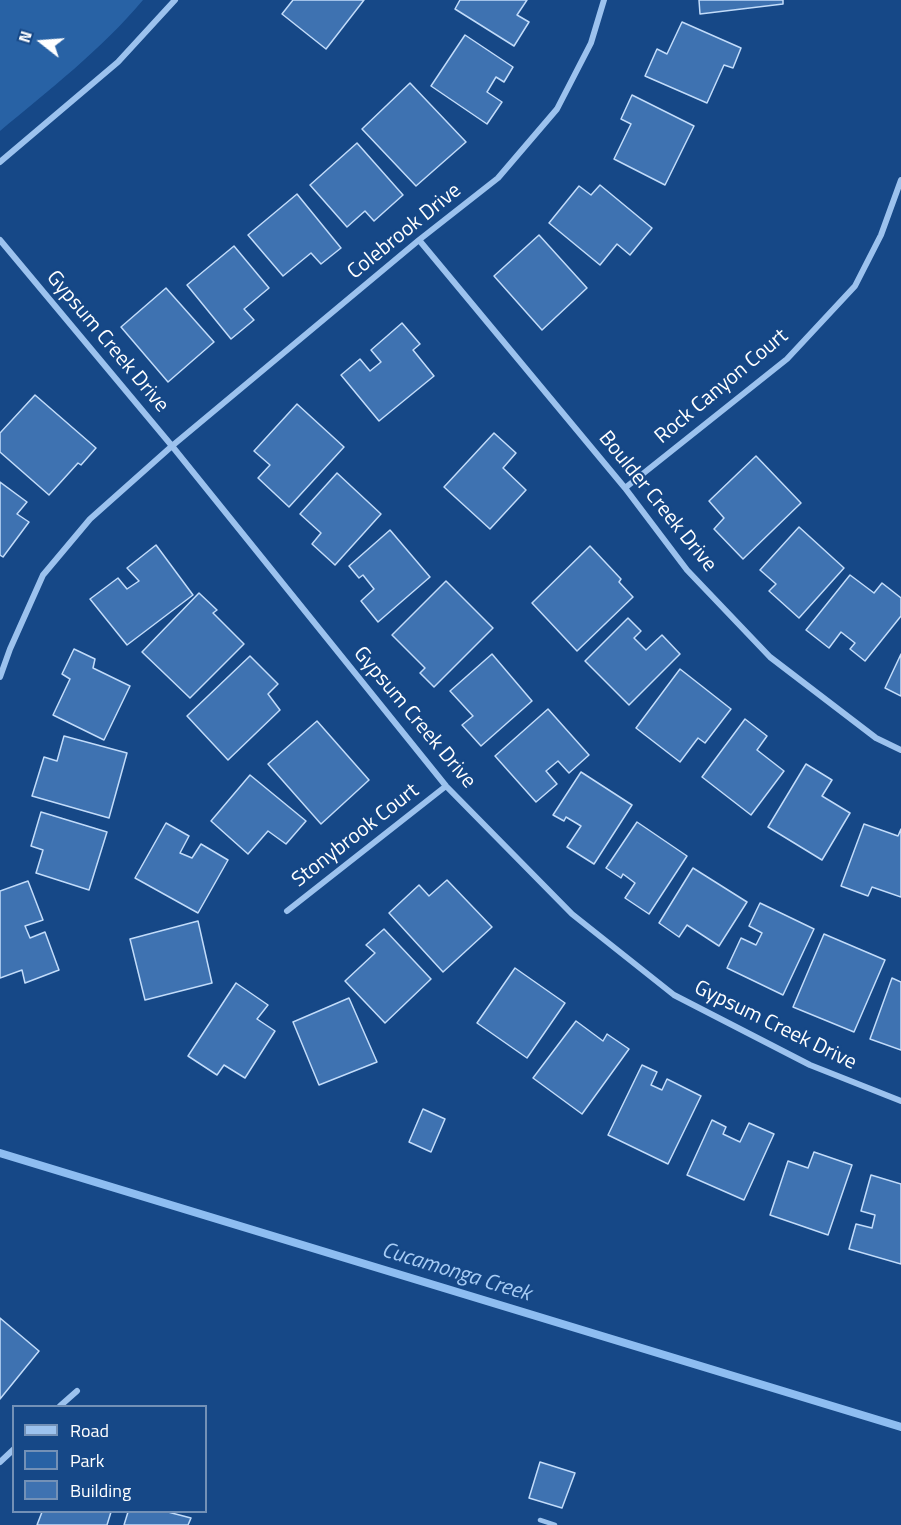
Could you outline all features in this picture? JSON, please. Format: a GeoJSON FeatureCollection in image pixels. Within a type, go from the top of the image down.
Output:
{"type":"FeatureCollection","features":[{"type":"Feature","properties":{"kind":"street"},"geometry":{"type":"LineString","coordinates":[[0,162],[118,62],[175,0]]}},
{"type":"Feature","properties":{"kind":"street","name":"Colebrook Drive"},"geometry":{"type":"LineString","coordinates":[[0,677],[43,575],[90,519],[172,446],[419,240],[498,178],[556,109],[591,43],[604,0]]}},
{"type":"Feature","properties":{"kind":"street","name":"Rock Canyon Court"},"geometry":{"type":"LineString","coordinates":[[625,488],[787,358],[855,286],[881,235],[901,180]]}},
{"type":"Feature","properties":{"kind":"street","name":"Gypsum Creek Drive"},"geometry":{"type":"LineString","coordinates":[[0,240],[172,446],[446,786],[572,914],[674,995],[810,1065],[901,1101]]}},
{"type":"Feature","properties":{"kind":"street","name":"Boulder Creek Drive"},"geometry":{"type":"LineString","coordinates":[[419,240],[625,488],[687,570],[770,657],[876,738],[901,750]]}},
{"type":"Feature","properties":{"kind":"street","name":"Stonybrook Court"},"geometry":{"type":"LineString","coordinates":[[287,911],[446,786]]}},
{"type":"Feature","properties":{"kind":"street"},"geometry":{"type":"LineString","coordinates":[[62,1405],[77,1391]]}},
{"type":"Feature","properties":{"kind":"street"},"geometry":{"type":"LineString","coordinates":[[0,1462],[12,1451]]}},
{"type":"Feature","properties":{"kind":"lane"},"geometry":{"type":"LineString","coordinates":[[540,1520],[555,1525]]}},
{"type":"Feature","properties":{"kind":"green space"},"geometry":{"type":"Polygon","coordinates":[[[0,0],[143,0],[92,53],[0,131],[0,0]]]}},
{"type":"Feature","properties":{"kind":"building"},"geometry":{"type":"Polygon","coordinates":[[[293,0],[364,0],[326,49],[282,14],[293,0]]]}},
{"type":"Feature","properties":{"kind":"building"},"geometry":{"type":"Polygon","coordinates":[[[460,0],[527,0],[517,15],[529,22],[514,46],[455,9],[460,0]]]}},
{"type":"Feature","properties":{"kind":"building"},"geometry":{"type":"Polygon","coordinates":[[[699,0],[783,0],[783,4],[700,14],[699,0]]]}},
{"type":"Feature","properties":{"kind":"building"},"geometry":{"type":"Polygon","coordinates":[[[682,22],[741,48],[733,68],[724,65],[707,103],[645,76],[657,49],[667,54],[682,22]]]}},
{"type":"Feature","properties":{"kind":"building"},"geometry":{"type":"Polygon","coordinates":[[[465,35],[513,67],[504,82],[496,77],[487,92],[502,102],[487,124],[431,86],[465,35]]]}},
{"type":"Feature","properties":{"kind":"building"},"geometry":{"type":"Polygon","coordinates":[[[410,83],[466,142],[416,186],[362,129],[410,83]]]}},
{"type":"Feature","properties":{"kind":"building"},"geometry":{"type":"Polygon","coordinates":[[[632,95],[694,126],[665,185],[614,159],[631,124],[621,119],[632,95]]]}},
{"type":"Feature","properties":{"kind":"building"},"geometry":{"type":"Polygon","coordinates":[[[357,143],[403,195],[374,221],[365,211],[347,227],[310,185],[357,143]]]}},
{"type":"Feature","properties":{"kind":"building"},"geometry":{"type":"Polygon","coordinates":[[[600,185],[652,228],[630,255],[617,244],[600,265],[549,223],[579,186],[591,195],[600,185]]]}},
{"type":"Feature","properties":{"kind":"building"},"geometry":{"type":"Polygon","coordinates":[[[297,194],[341,248],[321,264],[311,253],[283,276],[248,235],[297,194]]]}},
{"type":"Feature","properties":{"kind":"building"},"geometry":{"type":"Polygon","coordinates":[[[539,235],[587,288],[542,330],[494,276],[539,235]]]}},
{"type":"Feature","properties":{"kind":"building"},"geometry":{"type":"Polygon","coordinates":[[[234,246],[269,288],[244,309],[254,320],[231,339],[187,285],[234,246]]]}},
{"type":"Feature","properties":{"kind":"building"},"geometry":{"type":"Polygon","coordinates":[[[166,288],[214,342],[168,382],[121,327],[166,288]]]}},
{"type":"Feature","properties":{"kind":"building"},"geometry":{"type":"Polygon","coordinates":[[[402,323],[420,344],[413,350],[434,376],[379,421],[341,375],[360,359],[370,371],[381,362],[371,350],[402,323]]]}},
{"type":"Feature","properties":{"kind":"building"},"geometry":{"type":"Polygon","coordinates":[[[35,395],[96,448],[81,465],[78,463],[49,495],[0,452],[0,433],[35,395]]]}},
{"type":"Feature","properties":{"kind":"building"},"geometry":{"type":"Polygon","coordinates":[[[297,404],[344,447],[289,507],[258,478],[270,465],[254,451],[297,404]]]}},
{"type":"Feature","properties":{"kind":"building"},"geometry":{"type":"Polygon","coordinates":[[[494,433],[516,453],[503,468],[526,490],[490,529],[444,487],[494,433]]]}},
{"type":"Feature","properties":{"kind":"building"},"geometry":{"type":"Polygon","coordinates":[[[756,456],[801,503],[743,559],[714,529],[724,518],[709,501],[756,456]]]}},
{"type":"Feature","properties":{"kind":"building"},"geometry":{"type":"Polygon","coordinates":[[[337,473],[381,514],[335,565],[312,544],[321,533],[300,514],[337,473]]]}},
{"type":"Feature","properties":{"kind":"building"},"geometry":{"type":"Polygon","coordinates":[[[0,482],[27,502],[17,514],[29,522],[3,557],[0,555],[0,482]]]}},
{"type":"Feature","properties":{"kind":"building"},"geometry":{"type":"Polygon","coordinates":[[[799,527],[844,568],[799,618],[769,591],[776,584],[760,570],[799,527]]]}},
{"type":"Feature","properties":{"kind":"building"},"geometry":{"type":"Polygon","coordinates":[[[390,530],[430,577],[378,622],[361,601],[374,589],[363,575],[359,578],[349,566],[390,530]]]}},
{"type":"Feature","properties":{"kind":"building"},"geometry":{"type":"Polygon","coordinates":[[[156,545],[193,595],[127,645],[90,599],[118,578],[127,589],[139,581],[127,568],[156,545]]]}},
{"type":"Feature","properties":{"kind":"building"},"geometry":{"type":"Polygon","coordinates":[[[590,546],[621,579],[619,582],[633,597],[577,651],[532,603],[590,546]]]}},
{"type":"Feature","properties":{"kind":"building"},"geometry":{"type":"Polygon","coordinates":[[[850,575],[874,593],[882,583],[901,598],[901,616],[865,661],[850,649],[855,643],[841,632],[829,648],[806,630],[850,575]]]}},
{"type":"Feature","properties":{"kind":"building"},"geometry":{"type":"Polygon","coordinates":[[[446,581],[493,628],[434,687],[420,673],[425,668],[392,635],[446,581]]]}},
{"type":"Feature","properties":{"kind":"building"},"geometry":{"type":"Polygon","coordinates":[[[199,593],[217,610],[213,613],[244,644],[190,698],[142,652],[199,593]]]}},
{"type":"Feature","properties":{"kind":"building"},"geometry":{"type":"Polygon","coordinates":[[[628,618],[641,631],[634,638],[646,650],[662,635],[680,654],[629,705],[585,661],[628,618]]]}},
{"type":"Feature","properties":{"kind":"building"},"geometry":{"type":"Polygon","coordinates":[[[74,649],[95,659],[93,668],[130,686],[104,740],[53,715],[70,679],[62,674],[74,649]]]}},
{"type":"Feature","properties":{"kind":"building"},"geometry":{"type":"Polygon","coordinates":[[[492,654],[532,701],[481,746],[462,725],[473,716],[450,691],[492,654]]]}},
{"type":"Feature","properties":{"kind":"building"},"geometry":{"type":"Polygon","coordinates":[[[901,654],[901,696],[885,688],[901,654]]]}},
{"type":"Feature","properties":{"kind":"building"},"geometry":{"type":"Polygon","coordinates":[[[250,656],[278,684],[268,694],[280,710],[228,760],[187,716],[250,656]]]}},
{"type":"Feature","properties":{"kind":"building"},"geometry":{"type":"Polygon","coordinates":[[[680,669],[731,709],[705,743],[698,738],[680,762],[636,728],[680,669]]]}},
{"type":"Feature","properties":{"kind":"building"},"geometry":{"type":"Polygon","coordinates":[[[548,709],[589,755],[569,773],[558,761],[546,771],[557,784],[536,802],[495,756],[548,709]]]}},
{"type":"Feature","properties":{"kind":"building"},"geometry":{"type":"Polygon","coordinates":[[[745,719],[767,736],[757,750],[784,771],[751,815],[702,777],[745,719]]]}},
{"type":"Feature","properties":{"kind":"building"},"geometry":{"type":"Polygon","coordinates":[[[317,721],[369,780],[321,824],[268,764],[317,721]]]}},
{"type":"Feature","properties":{"kind":"building"},"geometry":{"type":"Polygon","coordinates":[[[64,736],[127,753],[109,818],[32,796],[44,757],[57,761],[64,736]]]}},
{"type":"Feature","properties":{"kind":"building"},"geometry":{"type":"Polygon","coordinates":[[[806,764],[832,780],[822,796],[850,813],[822,860],[768,827],[806,764]]]}},
{"type":"Feature","properties":{"kind":"building"},"geometry":{"type":"Polygon","coordinates":[[[581,772],[632,805],[594,864],[567,847],[581,826],[566,817],[564,821],[553,815],[581,772]]]}},
{"type":"Feature","properties":{"kind":"building"},"geometry":{"type":"Polygon","coordinates":[[[250,775],[306,821],[286,844],[268,831],[248,854],[211,821],[250,775]]]}},
{"type":"Feature","properties":{"kind":"building"},"geometry":{"type":"Polygon","coordinates":[[[41,812],[107,832],[89,890],[36,873],[43,850],[31,846],[41,812]]]}},
{"type":"Feature","properties":{"kind":"building"},"geometry":{"type":"Polygon","coordinates":[[[637,822],[687,856],[649,914],[625,898],[635,883],[623,874],[621,878],[606,868],[637,822]]]}},
{"type":"Feature","properties":{"kind":"building"},"geometry":{"type":"Polygon","coordinates":[[[166,823],[189,836],[180,853],[192,858],[201,844],[228,860],[198,913],[135,878],[166,823]]]}},
{"type":"Feature","properties":{"kind":"building"},"geometry":{"type":"Polygon","coordinates":[[[864,824],[898,836],[901,829],[901,897],[872,887],[868,896],[841,886],[864,824]]]}},
{"type":"Feature","properties":{"kind":"building"},"geometry":{"type":"Polygon","coordinates":[[[693,868],[747,902],[719,946],[687,925],[679,937],[659,923],[693,868]]]}},
{"type":"Feature","properties":{"kind":"building"},"geometry":{"type":"Polygon","coordinates":[[[447,880],[492,927],[443,972],[389,913],[419,885],[429,896],[447,880]]]}},
{"type":"Feature","properties":{"kind":"building"},"geometry":{"type":"Polygon","coordinates":[[[28,881],[43,920],[25,926],[30,938],[45,932],[59,970],[25,983],[22,970],[0,978],[0,891],[28,881]]]}},
{"type":"Feature","properties":{"kind":"building"},"geometry":{"type":"Polygon","coordinates":[[[760,903],[814,929],[783,995],[727,968],[741,938],[756,945],[762,933],[749,926],[760,903]]]}},
{"type":"Feature","properties":{"kind":"building"},"geometry":{"type":"Polygon","coordinates":[[[198,921],[212,983],[145,1000],[130,939],[198,921]]]}},
{"type":"Feature","properties":{"kind":"building"},"geometry":{"type":"Polygon","coordinates":[[[384,929],[431,979],[385,1023],[345,981],[375,953],[366,945],[384,929]]]}},
{"type":"Feature","properties":{"kind":"building"},"geometry":{"type":"Polygon","coordinates":[[[824,934],[885,960],[854,1032],[793,1007],[824,934]]]}},
{"type":"Feature","properties":{"kind":"building"},"geometry":{"type":"Polygon","coordinates":[[[515,968],[565,1003],[527,1058],[477,1023],[515,968]]]}},
{"type":"Feature","properties":{"kind":"building"},"geometry":{"type":"Polygon","coordinates":[[[892,978],[901,982],[901,1050],[870,1039],[892,978]]]}},
{"type":"Feature","properties":{"kind":"building"},"geometry":{"type":"Polygon","coordinates":[[[236,983],[268,1005],[257,1019],[275,1031],[245,1078],[224,1065],[217,1075],[188,1056],[236,983]]]}},
{"type":"Feature","properties":{"kind":"building"},"geometry":{"type":"Polygon","coordinates":[[[349,998],[377,1062],[319,1085],[293,1022],[349,998]]]}},
{"type":"Feature","properties":{"kind":"building"},"geometry":{"type":"Polygon","coordinates":[[[576,1021],[603,1041],[607,1034],[629,1049],[582,1114],[533,1078],[576,1021]]]}},
{"type":"Feature","properties":{"kind":"building"},"geometry":{"type":"Polygon","coordinates":[[[642,1065],[657,1072],[651,1085],[662,1090],[667,1079],[701,1096],[668,1164],[608,1135],[642,1065]]]}},
{"type":"Feature","properties":{"kind":"building"},"geometry":{"type":"Polygon","coordinates":[[[423,1109],[445,1119],[431,1152],[409,1142],[423,1109]]]}},
{"type":"Feature","properties":{"kind":"building"},"geometry":{"type":"Polygon","coordinates":[[[712,1120],[726,1127],[723,1134],[740,1142],[749,1123],[774,1134],[744,1200],[687,1175],[712,1120]]]}},
{"type":"Feature","properties":{"kind":"building"},"geometry":{"type":"Polygon","coordinates":[[[814,1152],[852,1165],[828,1235],[770,1215],[788,1161],[808,1168],[814,1152]]]}},
{"type":"Feature","properties":{"kind":"building"},"geometry":{"type":"Polygon","coordinates":[[[871,1175],[901,1184],[901,1264],[849,1249],[856,1224],[872,1228],[875,1215],[861,1211],[871,1175]]]}},
{"type":"Feature","properties":{"kind":"building"},"geometry":{"type":"Polygon","coordinates":[[[0,1318],[39,1351],[0,1399],[0,1318]]]}},
{"type":"Feature","properties":{"kind":"building"},"geometry":{"type":"Polygon","coordinates":[[[540,1462],[575,1473],[562,1508],[529,1498],[540,1462]]]}},
{"type":"Feature","properties":{"kind":"building"},"geometry":{"type":"Polygon","coordinates":[[[42,1513],[111,1513],[107,1525],[37,1525],[42,1513]]]}},
{"type":"Feature","properties":{"kind":"building"},"geometry":{"type":"Polygon","coordinates":[[[128,1513],[172,1513],[191,1518],[188,1525],[124,1525],[128,1513]]]}},
{"type":"Feature","properties":{"kind":"waterway","name":"Cucamonga Creek"},"geometry":{"type":"LineString","coordinates":[[0,1153],[901,1427]]}}]}
